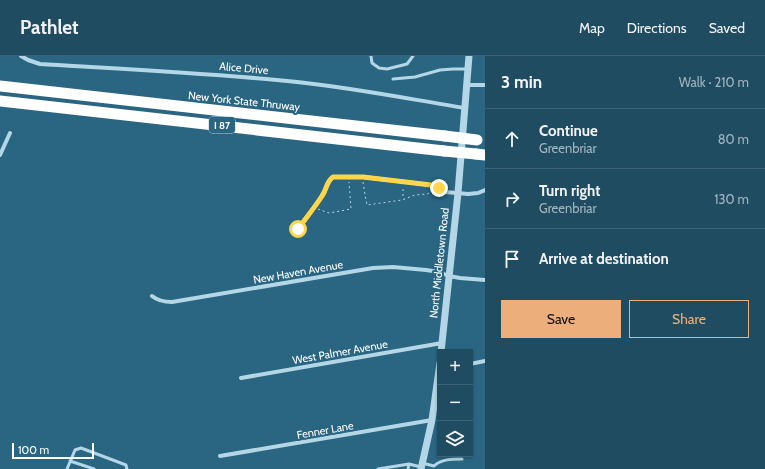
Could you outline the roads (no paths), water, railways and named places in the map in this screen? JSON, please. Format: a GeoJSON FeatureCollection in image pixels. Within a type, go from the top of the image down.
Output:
{"type":"FeatureCollection","features":[{"type":"Feature","properties":{"kind":"highway","name":"New York State Thruway"},"geometry":{"type":"LineString","coordinates":[[0,86],[481,140]]}},
{"type":"Feature","properties":{"kind":"highway","name":"I 87"},"geometry":{"type":"LineString","coordinates":[[0,100],[481,155]]}},
{"type":"Feature","properties":{"kind":"street","name":"Alice Drive"},"geometry":{"type":"LineString","coordinates":[[21,56],[40,64],[298,82],[465,108]]}},
{"type":"Feature","properties":{"kind":"street","name":"North Middletown Road"},"geometry":{"type":"LineString","coordinates":[[441,349],[458,193],[469,56]]}},
{"type":"Feature","properties":{"kind":"street"},"geometry":{"type":"LineString","coordinates":[[467,85],[485,85]]}},
{"type":"Feature","properties":{"kind":"street"},"geometry":{"type":"LineString","coordinates":[[0,155],[10,133]]}},
{"type":"Feature","properties":{"kind":"street"},"geometry":{"type":"LineString","coordinates":[[298,229],[324,194],[329,179],[333,177],[363,177],[431,185],[445,192],[473,194],[485,190]]}},
{"type":"Feature","properties":{"kind":"street","name":"New Haven Avenue"},"geometry":{"type":"LineString","coordinates":[[152,296],[162,302],[172,302],[373,268],[393,267],[426,270],[460,278],[485,280]]}},
{"type":"Feature","properties":{"kind":"street","name":"West Palmer Avenue"},"geometry":{"type":"LineString","coordinates":[[241,378],[442,343]]}},
{"type":"Feature","properties":{"kind":"street"},"geometry":{"type":"LineString","coordinates":[[473,363],[485,361]]}},
{"type":"Feature","properties":{"kind":"street"},"geometry":{"type":"LineString","coordinates":[[421,467],[432,420],[437,385]]}},
{"type":"Feature","properties":{"kind":"street","name":"Fenner Lane"},"geometry":{"type":"LineString","coordinates":[[220,456],[432,420]]}},
{"type":"Feature","properties":{"kind":"lane"},"geometry":{"type":"LineString","coordinates":[[371,56],[372,63],[379,68],[386,69],[407,64],[413,56]]}},
{"type":"Feature","properties":{"kind":"lane"},"geometry":{"type":"LineString","coordinates":[[393,79],[415,77],[440,70],[468,69]]}},
{"type":"Feature","properties":{"kind":"lane"},"geometry":{"type":"LineString","coordinates":[[67,469],[75,450],[81,448],[126,465],[127,469]]}},
{"type":"Feature","properties":{"kind":"lane"},"geometry":{"type":"LineString","coordinates":[[378,469],[409,464],[421,467],[434,466],[439,462],[453,459],[462,460]]}},
{"type":"Feature","properties":{"kind":"lane"},"geometry":{"type":"LineString","coordinates":[[70,461],[94,469]]}},
{"type":"Feature","properties":{"kind":"lane"},"geometry":{"type":"LineString","coordinates":[[408,469],[409,464]]}}]}
